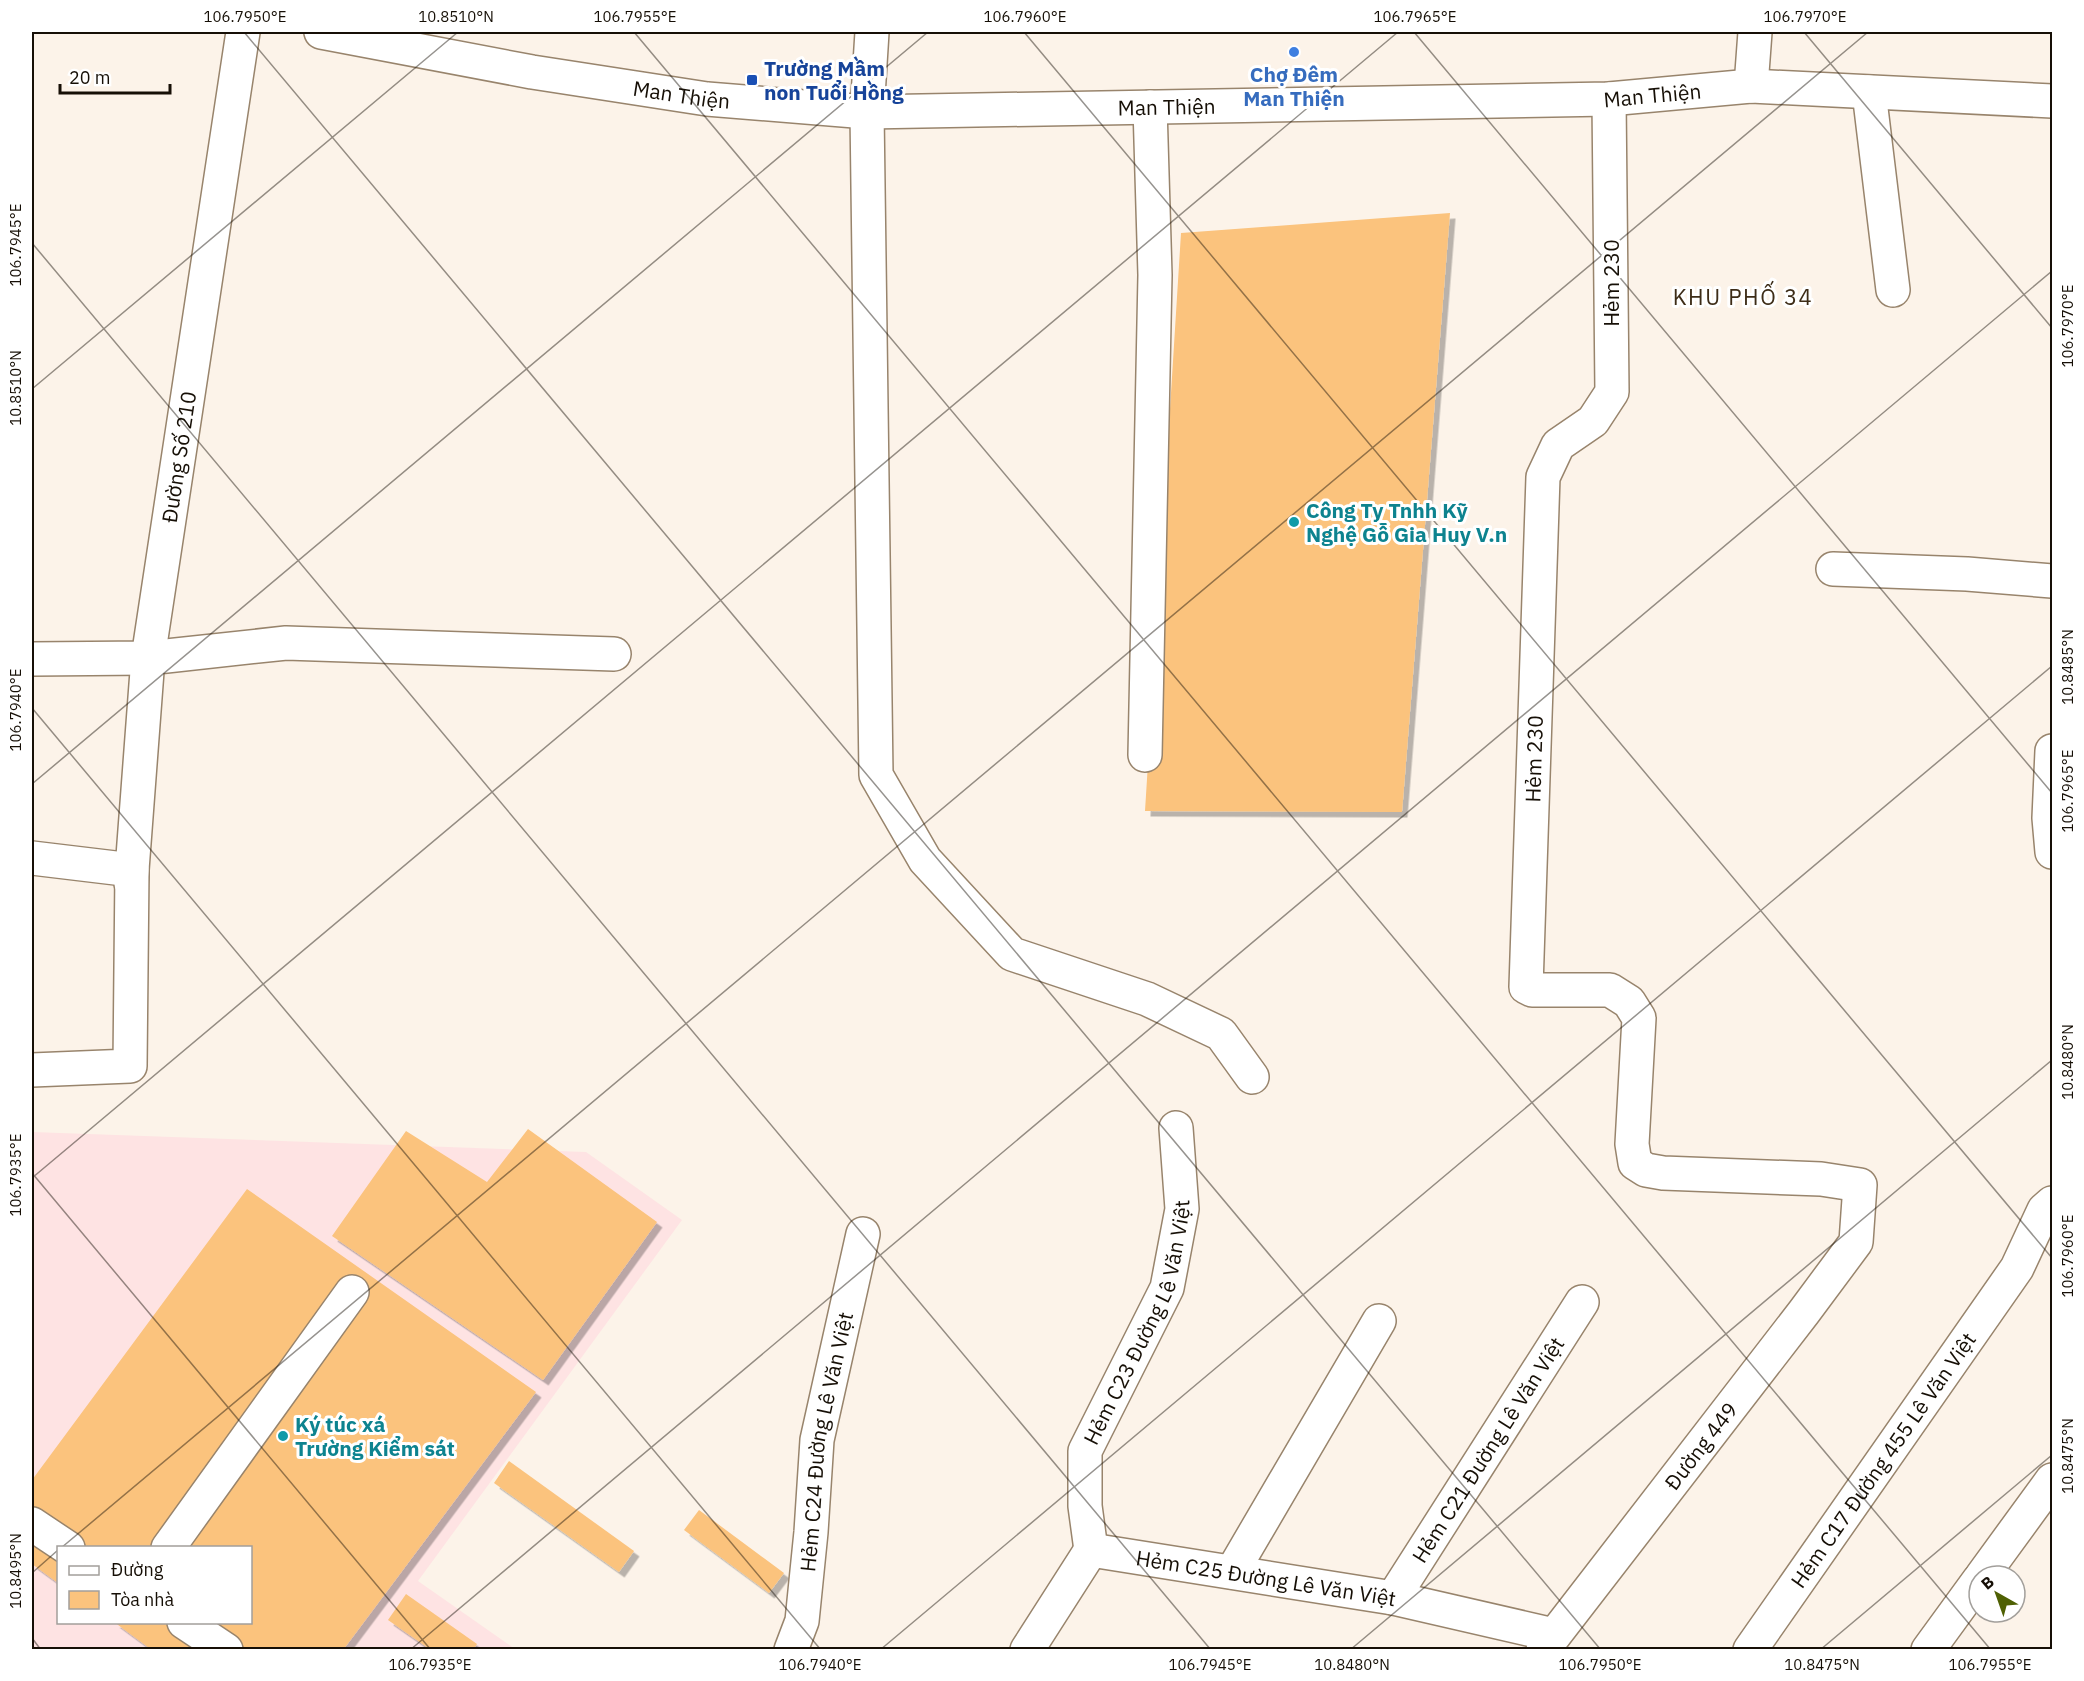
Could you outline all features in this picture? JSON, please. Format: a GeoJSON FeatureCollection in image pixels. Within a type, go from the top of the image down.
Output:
{"type":"FeatureCollection","features":[{"type":"Feature","properties":{"kind":"street","name":"Đường Số 210"},"geometry":{"type":"LineString","coordinates":[[32,1070],[130,1066],[131,883],[148,658],[243,32]]}},
{"type":"Feature","properties":{"kind":"street","name":"Man Thiện"},"geometry":{"type":"LineString","coordinates":[[321,32],[532,72],[706,99],[867,112],[1610,99],[1751,86],[2052,101]]}},
{"type":"Feature","properties":{"kind":"street"},"geometry":{"type":"LineString","coordinates":[[872,32],[867,112],[876,775],[924,860],[1012,954],[1147,999],[1221,1034],[1252,1077]]}},
{"type":"Feature","properties":{"kind":"street"},"geometry":{"type":"LineString","coordinates":[[1751,86],[1755,32]]}},
{"type":"Feature","properties":{"kind":"street"},"geometry":{"type":"LineString","coordinates":[[1869,92],[1893,290]]}},
{"type":"Feature","properties":{"kind":"street","name":"Hẻm 230"},"geometry":{"type":"LineString","coordinates":[[1610,99],[1612,392],[1593,421],[1558,445],[1543,477],[1526,987],[1532,990],[1610,990],[1629,1002],[1639,1018],[1632,1144],[1635,1163],[1646,1170],[1663,1173],[1821,1179],[1860,1185],[1856,1242]]}},
{"type":"Feature","properties":{"kind":"street"},"geometry":{"type":"LineString","coordinates":[[1144,755],[1155,275],[1150,107]]}},
{"type":"Feature","properties":{"kind":"street"},"geometry":{"type":"LineString","coordinates":[[1833,569],[1967,574],[2052,581]]}},
{"type":"Feature","properties":{"kind":"street"},"geometry":{"type":"LineString","coordinates":[[32,659],[148,658],[286,643],[614,654]]}},
{"type":"Feature","properties":{"kind":"street"},"geometry":{"type":"LineString","coordinates":[[2052,751],[2049,818],[2052,852]]}},
{"type":"Feature","properties":{"kind":"street"},"geometry":{"type":"LineString","coordinates":[[32,858],[132,870],[131,883]]}},
{"type":"Feature","properties":{"kind":"street","name":"Hẻm C23 Đường Lê Văn Việt"},"geometry":{"type":"LineString","coordinates":[[1091,1550],[1085,1506],[1085,1451],[1167,1288],[1182,1209],[1176,1128]]}},
{"type":"Feature","properties":{"kind":"street","name":"Hẻm C17 Đường 455 Lê Văn Việt"},"geometry":{"type":"LineString","coordinates":[[1750,1650],[2017,1268],[2044,1210],[2052,1203]]}},
{"type":"Feature","properties":{"kind":"street","name":"Hẻm C24 Đường Lê Văn Việt"},"geometry":{"type":"LineString","coordinates":[[791,1650],[802,1621],[817,1440],[863,1234]]}},
{"type":"Feature","properties":{"kind":"street","name":"Đường 449"},"geometry":{"type":"LineString","coordinates":[[1548,1642],[1856,1242]]}},
{"type":"Feature","properties":{"kind":"street"},"geometry":{"type":"LineString","coordinates":[[169,1546],[352,1292]]}},
{"type":"Feature","properties":{"kind":"street","name":"Hẻm C21 Đường Lê Văn Việt"},"geometry":{"type":"LineString","coordinates":[[1393,1599],[1582,1302]]}},
{"type":"Feature","properties":{"kind":"street"},"geometry":{"type":"LineString","coordinates":[[1232,1572],[1379,1322]]}},
{"type":"Feature","properties":{"kind":"street"},"geometry":{"type":"LineString","coordinates":[[1991,1564],[2052,1480]]}},
{"type":"Feature","properties":{"kind":"street"},"geometry":{"type":"LineString","coordinates":[[32,1524],[65,1546]]}},
{"type":"Feature","properties":{"kind":"street"},"geometry":{"type":"LineString","coordinates":[[1027,1650],[1091,1550]]}},
{"type":"Feature","properties":{"kind":"street","name":"Hẻm C25 Đường Lê Văn Việt"},"geometry":{"type":"LineString","coordinates":[[1091,1550],[1393,1599],[1548,1642]]}},
{"type":"Feature","properties":{"kind":"street"},"geometry":{"type":"LineString","coordinates":[[1928,1650],[1967,1596]]}},
{"type":"Feature","properties":{"kind":"street"},"geometry":{"type":"LineString","coordinates":[[186,1624],[226,1650]]}},
{"type":"Feature","properties":{"kind":"shaded area"},"geometry":{"type":"Polygon","coordinates":[[[32,1132],[586,1152],[682,1220],[418,1581],[515,1649],[32,1650],[32,1132]]]}},
{"type":"Feature","properties":{"kind":"building","name":"Công Ty Tnhh Kỹ Nghệ Gỗ Gia Huy V.n"},"geometry":{"type":"Polygon","coordinates":[[[1450,213],[1402,812],[1145,811],[1181,233],[1450,213]]]}},
{"type":"Feature","properties":{"kind":"building"},"geometry":{"type":"Polygon","coordinates":[[[528,1129],[657,1222],[543,1380],[332,1236],[406,1131],[487,1182],[528,1129]]]}},
{"type":"Feature","properties":{"kind":"building","name":"Ký túc xá Trường Kiểm sát"},"geometry":{"type":"Polygon","coordinates":[[[247,1189],[536,1392],[343,1650],[152,1650],[117,1624],[252,1624],[252,1546],[57,1546],[57,1582],[32,1564],[32,1480],[247,1189]]]}},
{"type":"Feature","properties":{"kind":"building"},"geometry":{"type":"Polygon","coordinates":[[[509,1461],[634,1551],[619,1572],[494,1483],[509,1461]]]}},
{"type":"Feature","properties":{"kind":"building"},"geometry":{"type":"Polygon","coordinates":[[[699,1510],[784,1573],[769,1593],[684,1530],[699,1510]]]}},
{"type":"Feature","properties":{"kind":"building"},"geometry":{"type":"Polygon","coordinates":[[[406,1594],[477,1644],[473,1650],[431,1650],[388,1620],[406,1594]]]}},
{"type":"Feature","properties":{"kind":"place","name":"Chợ Đêm Man Thiện"},"geometry":{"type":"Point","coordinates":[1294,52]}},
{"type":"Feature","properties":{"kind":"place","name":"Trường Mầm non Tuổi Hồng"},"geometry":{"type":"Point","coordinates":[752,80]}},
{"type":"Feature","properties":{"kind":"place","name":"Công Ty Tnhh Kỹ Nghệ Gỗ Gia Huy V.n"},"geometry":{"type":"Point","coordinates":[1294,522]}},
{"type":"Feature","properties":{"kind":"place","name":"Ký túc xá Trường Kiểm sát"},"geometry":{"type":"Point","coordinates":[283,1436]}},
{"type":"Feature","properties":{"kind":"district","name":"KHU PHỐ 34"},"geometry":{"type":"Point","coordinates":[1743,296]}}]}
